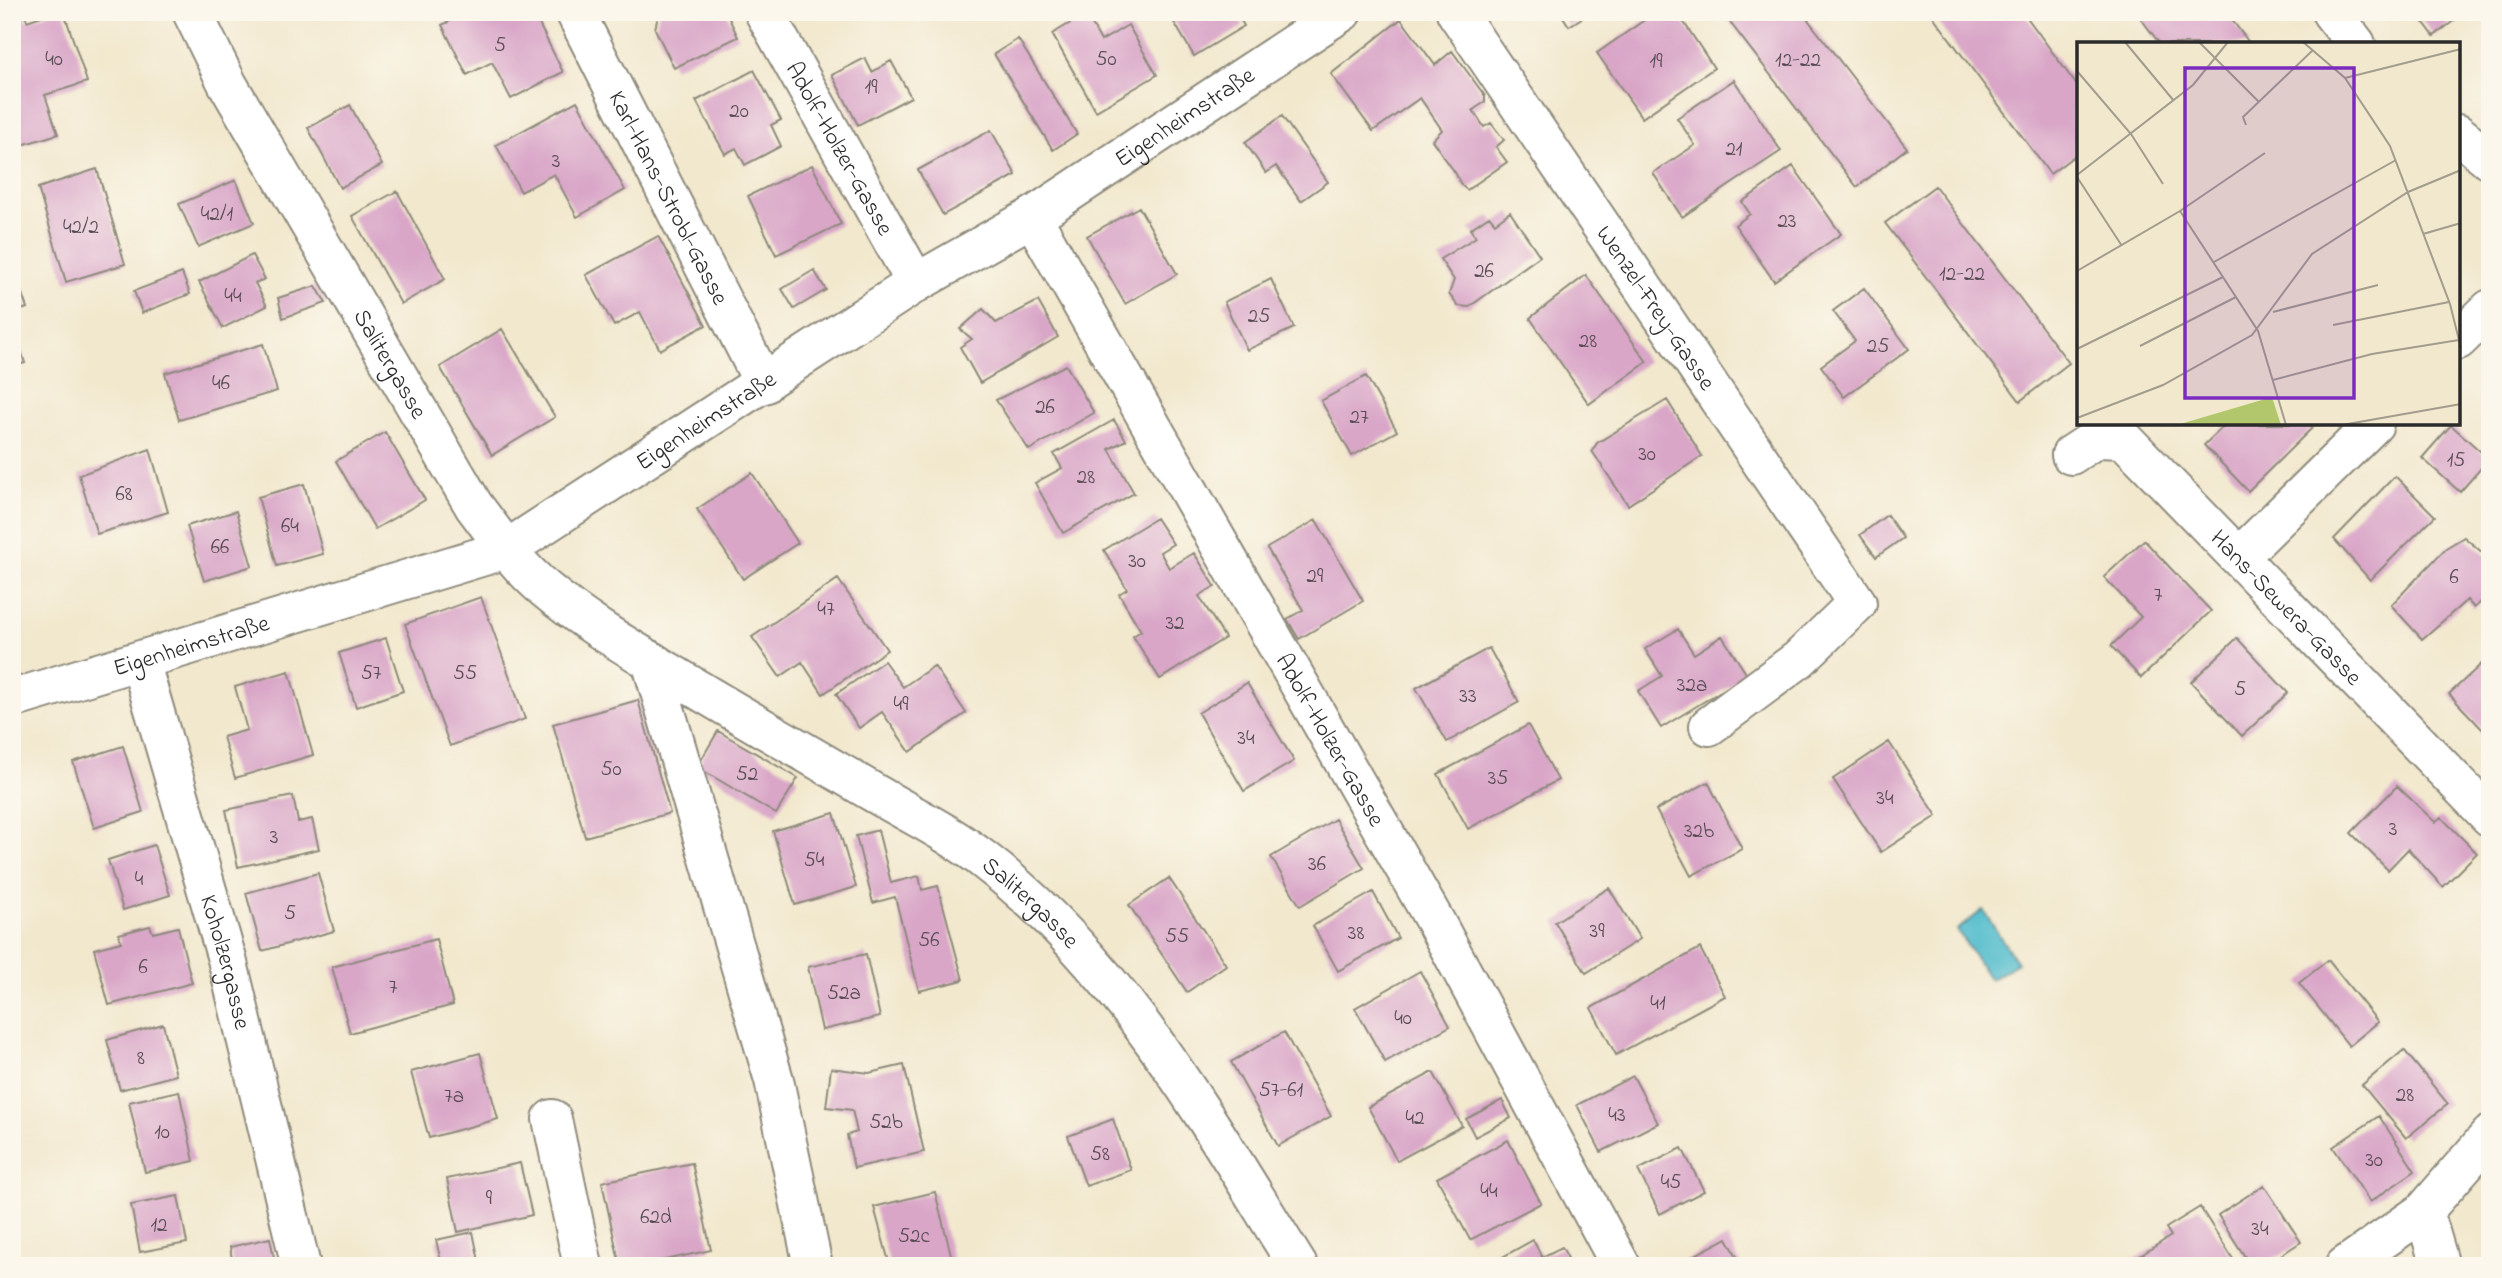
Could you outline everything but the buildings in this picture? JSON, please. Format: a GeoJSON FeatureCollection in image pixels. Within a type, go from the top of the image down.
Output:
{"type":"FeatureCollection","features":[{"type":"Feature","properties":{"kind":"street","name":"Salitergasse"},"geometry":{"type":"LineString","coordinates":[[192,12],[227,83],[467,495],[507,549],[543,588],[601,631],[961,844],[984,859],[1033,903],[1088,957],[1147,1035],[1207,1120],[1298,1266]]}},
{"type":"Feature","properties":{"kind":"street","name":"Karl-Hans-Strobl-Gasse"},"geometry":{"type":"LineString","coordinates":[[575,12],[764,384]]}},
{"type":"Feature","properties":{"kind":"street","name":"Adolf-Holzer-Gasse"},"geometry":{"type":"LineString","coordinates":[[764,12],[916,283]]}},
{"type":"Feature","properties":{"kind":"street","name":"Eigenheimstraße"},"geometry":{"type":"LineString","coordinates":[[12,699],[507,549],[916,283],[1032,217],[1342,12]]}},
{"type":"Feature","properties":{"kind":"street","name":"Wenzel-Frey-Gasse"},"geometry":{"type":"LineString","coordinates":[[1456,12],[1857,603],[1799,659],[1709,726]]}},
{"type":"Feature","properties":{"kind":"street"},"geometry":{"type":"LineString","coordinates":[[2331,12],[2354,42]]}},
{"type":"Feature","properties":{"kind":"street"},"geometry":{"type":"LineString","coordinates":[[2460,136],[2490,160]]}},
{"type":"Feature","properties":{"kind":"street","name":"Adolf-Holzer-Gasse"},"geometry":{"type":"LineString","coordinates":[[1032,217],[1436,923],[1620,1266]]}},
{"type":"Feature","properties":{"kind":"street"},"geometry":{"type":"LineString","coordinates":[[2460,338],[2490,309]]}},
{"type":"Feature","properties":{"kind":"street"},"geometry":{"type":"LineString","coordinates":[[2239,557],[2373,425]]}},
{"type":"Feature","properties":{"kind":"street","name":"Hans-Sewera-Gasse"},"geometry":{"type":"LineString","coordinates":[[2071,455],[2097,438],[2124,439],[2490,817]]}},
{"type":"Feature","properties":{"kind":"street","name":"Koholzergasse"},"geometry":{"type":"LineString","coordinates":[[140,661],[227,959],[301,1266]]}},
{"type":"Feature","properties":{"kind":"street"},"geometry":{"type":"LineString","coordinates":[[651,661],[774,1080],[813,1266]]}},
{"type":"Feature","properties":{"kind":"street"},"geometry":{"type":"LineString","coordinates":[[552,1119],[583,1266]]}},
{"type":"Feature","properties":{"kind":"street"},"geometry":{"type":"LineString","coordinates":[[2345,1266],[2424,1211],[2490,1135]]}},
{"type":"Feature","properties":{"kind":"street"},"geometry":{"type":"LineString","coordinates":[[2424,1211],[2440,1266]]}},
{"type":"Feature","properties":{"kind":"water"},"geometry":{"type":"Polygon","coordinates":[[[1983,910],[2017,963],[1990,980],[1957,930],[1983,910]]]}}]}
